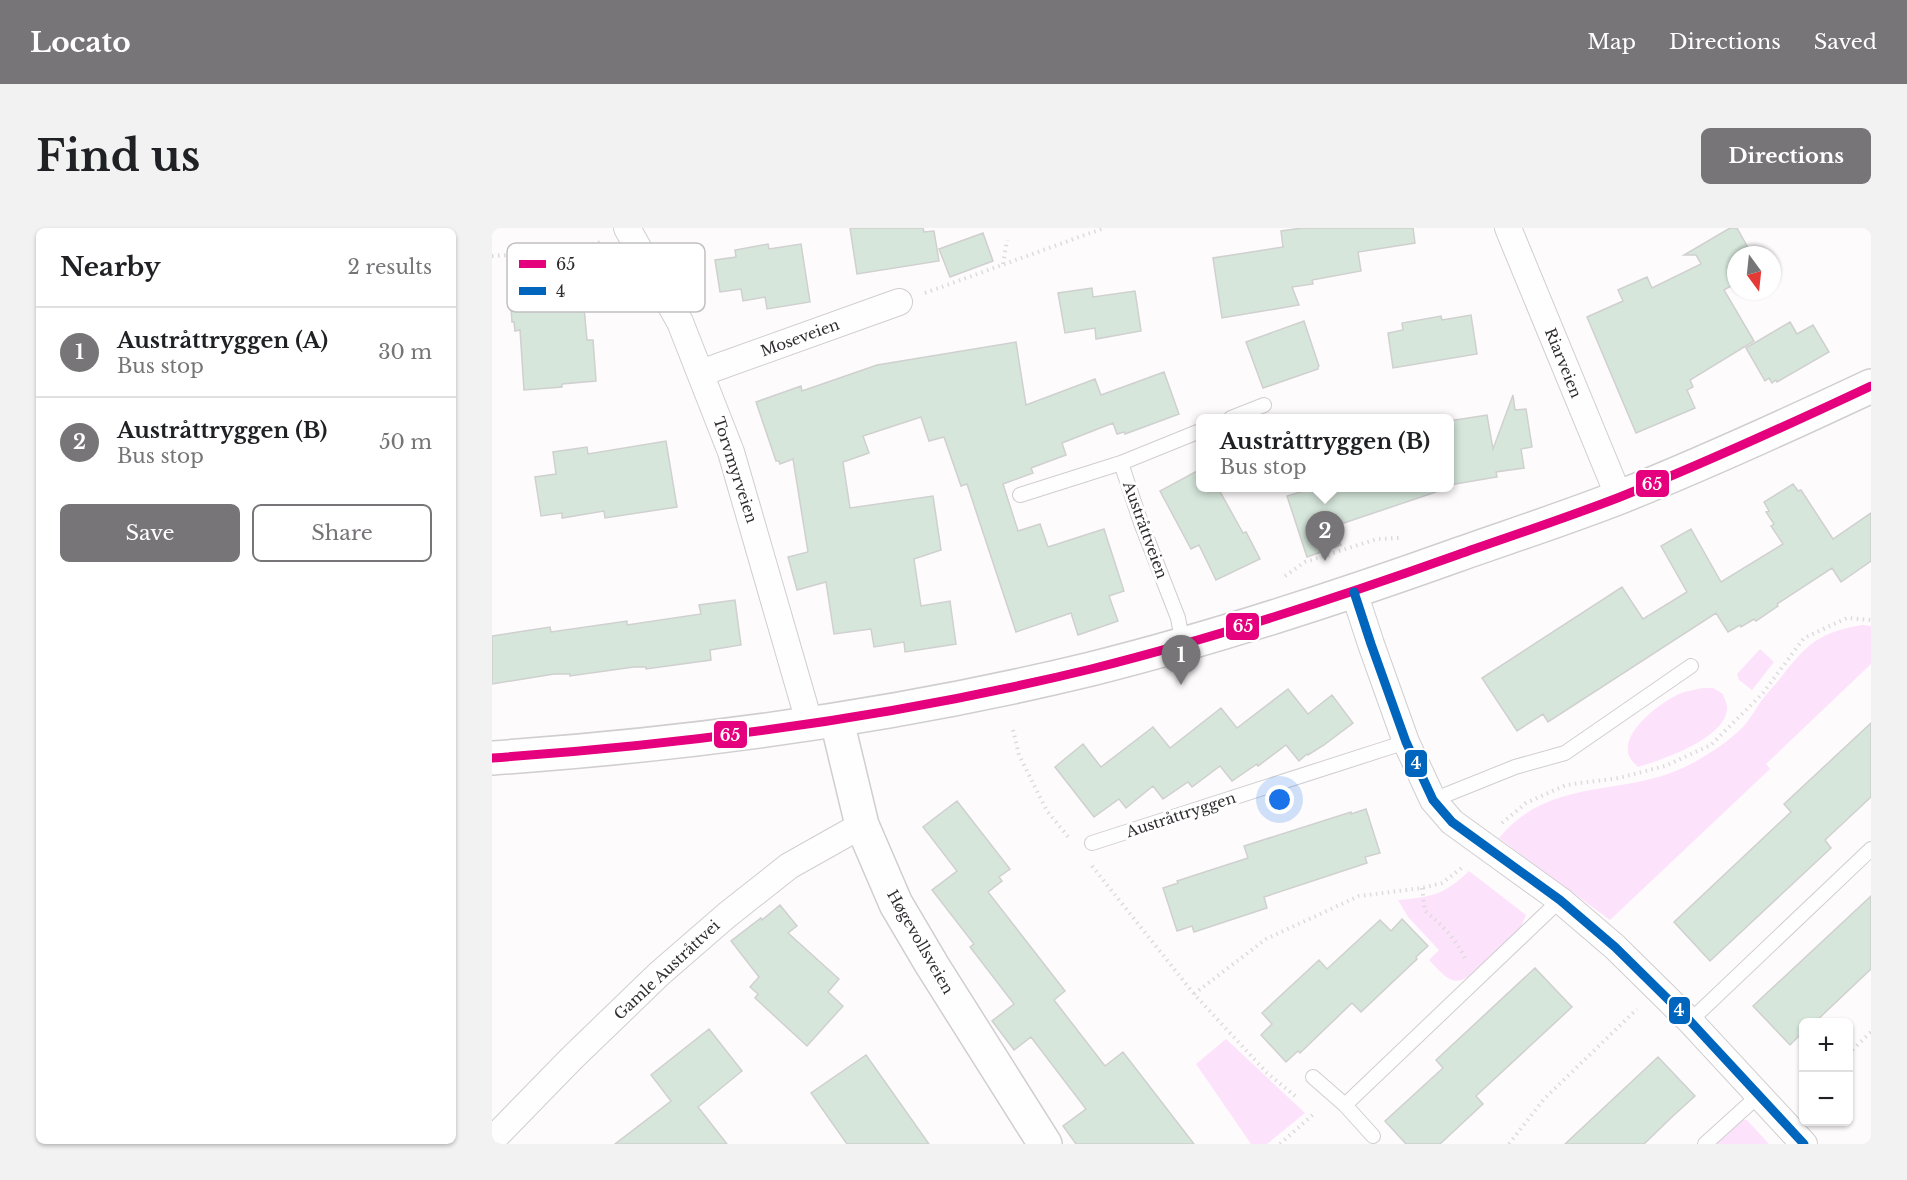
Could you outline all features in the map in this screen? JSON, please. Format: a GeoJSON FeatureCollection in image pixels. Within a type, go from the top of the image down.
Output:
{"type":"FeatureCollection","features":[{"type":"Feature","properties":{"kind":"main road"},"geometry":{"type":"LineString","coordinates":[[492,758],[664,744],[824,723],[994,691],[1183,645],[1354,592],[1619,497],[1871,387]]}},
{"type":"Feature","properties":{"kind":"main road","name":"Høgevollsveien"},"geometry":{"type":"LineString","coordinates":[[824,723],[861,825],[896,904],[1045,1144]]}},
{"type":"Feature","properties":{"kind":"street","name":"Riarveien"},"geometry":{"type":"LineString","coordinates":[[1509,228],[1619,497]]}},
{"type":"Feature","properties":{"kind":"street","name":"Moseveien"},"geometry":{"type":"LineString","coordinates":[[701,373],[899,302]]}},
{"type":"Feature","properties":{"kind":"street","name":"Torvmyrveien"},"geometry":{"type":"LineString","coordinates":[[674,312],[701,373],[731,452],[824,723]]}},
{"type":"Feature","properties":{"kind":"street"},"geometry":{"type":"LineString","coordinates":[[1354,592],[1406,742],[1433,800],[1452,822],[1560,900],[1615,947],[1690,1021],[1804,1144]]}},
{"type":"Feature","properties":{"kind":"street","name":"Gamle Austråttvei"},"geometry":{"type":"LineString","coordinates":[[492,1140],[659,974],[727,915],[789,866],[861,825]]}},
{"type":"Feature","properties":{"kind":"lane"},"geometry":{"type":"LineString","coordinates":[[1241,414],[1264,405]]}},
{"type":"Feature","properties":{"kind":"lane","name":"Austråttveien"},"geometry":{"type":"LineString","coordinates":[[1183,645],[1178,618],[1141,524],[1121,463],[1196,433]]}},
{"type":"Feature","properties":{"kind":"lane"},"geometry":{"type":"LineString","coordinates":[[1020,495],[1121,463]]}},
{"type":"Feature","properties":{"kind":"lane"},"geometry":{"type":"LineString","coordinates":[[1433,800],[1515,767],[1565,753],[1691,666]]}},
{"type":"Feature","properties":{"kind":"lane","name":"Austråttryggen"},"geometry":{"type":"LineString","coordinates":[[1092,843],[1406,742]]}},
{"type":"Feature","properties":{"kind":"lane"},"geometry":{"type":"LineString","coordinates":[[1690,1021],[1871,849]]}},
{"type":"Feature","properties":{"kind":"lane"},"geometry":{"type":"LineString","coordinates":[[1345,1105],[1560,900]]}},
{"type":"Feature","properties":{"kind":"lane"},"geometry":{"type":"LineString","coordinates":[[1313,1077],[1345,1105],[1374,1136]]}},
{"type":"Feature","properties":{"kind":"lane"},"geometry":{"type":"LineString","coordinates":[[1705,1144],[1758,1096]]}},
{"type":"Feature","properties":{"kind":"path"},"geometry":{"type":"LineString","coordinates":[[899,302],[1104,228]]}},
{"type":"Feature","properties":{"kind":"path"},"geometry":{"type":"LineString","coordinates":[[595,243],[628,230]]}},
{"type":"Feature","properties":{"kind":"path"},"geometry":{"type":"LineString","coordinates":[[1003,265],[1008,240]]}},
{"type":"Feature","properties":{"kind":"path"},"geometry":{"type":"LineString","coordinates":[[492,256],[507,255]]}},
{"type":"Feature","properties":{"kind":"path"},"geometry":{"type":"LineString","coordinates":[[1194,994],[1266,939],[1359,896],[1422,888],[1442,883],[1464,866],[1481,844],[1526,803],[1566,785],[1619,778],[1665,765],[1711,745],[1763,693],[1804,638],[1847,618],[1871,620]]}},
{"type":"Feature","properties":{"kind":"path"},"geometry":{"type":"LineString","coordinates":[[1013,730],[1019,755],[1047,811],[1076,847]]}},
{"type":"Feature","properties":{"kind":"path"},"geometry":{"type":"LineString","coordinates":[[1090,864],[1194,994],[1267,1073],[1299,1099]]}},
{"type":"Feature","properties":{"kind":"path"},"geometry":{"type":"LineString","coordinates":[[1422,888],[1425,910],[1457,942],[1466,960],[1471,985]]}},
{"type":"Feature","properties":{"kind":"path"},"geometry":{"type":"LineString","coordinates":[[1509,1144],[1544,1100],[1657,990]]}},
{"type":"Feature","properties":{"kind":"path"},"geometry":{"type":"LineString","coordinates":[[1853,1049],[1871,1032]]}},
{"type":"Feature","properties":{"kind":"path"},"geometry":{"type":"LineString","coordinates":[[1308,1106],[1321,1118]]}},
{"type":"Feature","properties":{"kind":"path"},"geometry":{"type":"LineString","coordinates":[[1280,1144],[1316,1112]]}},
{"type":"Feature","properties":{"kind":"shaded area"},"geometry":{"type":"Polygon","coordinates":[[[1863,625],[1871,626],[1871,664],[1766,764],[1770,769],[1610,920],[1499,838],[1520,818],[1542,804],[1590,790],[1666,775],[1698,760],[1725,743],[1743,727],[1764,698],[1808,647],[1836,631],[1863,625]]]}},
{"type":"Feature","properties":{"kind":"shaded area"},"geometry":{"type":"Polygon","coordinates":[[[1760,649],[1774,662],[1752,690],[1739,680],[1737,674],[1760,649]]]}},
{"type":"Feature","properties":{"kind":"shaded area"},"geometry":{"type":"Polygon","coordinates":[[[1702,688],[1713,688],[1723,694],[1726,702],[1724,718],[1717,728],[1692,746],[1638,767],[1631,759],[1628,744],[1638,726],[1654,710],[1671,698],[1702,688]]]}},
{"type":"Feature","properties":{"kind":"shaded area"},"geometry":{"type":"Polygon","coordinates":[[[1469,871],[1526,915],[1521,927],[1469,976],[1457,981],[1442,974],[1429,960],[1439,950],[1408,917],[1398,900],[1420,898],[1445,890],[1469,871]]]}},
{"type":"Feature","properties":{"kind":"shaded area"},"geometry":{"type":"Polygon","coordinates":[[[1226,1039],[1305,1113],[1267,1144],[1251,1144],[1196,1064],[1226,1039]]]}},
{"type":"Feature","properties":{"kind":"shaded area"},"geometry":{"type":"Polygon","coordinates":[[[1741,1120],[1747,1120],[1769,1144],[1716,1144],[1741,1120]]]}},
{"type":"Feature","properties":{"kind":"building"},"geometry":{"type":"Polygon","coordinates":[[[850,228],[923,228],[924,232],[934,231],[939,261],[857,274],[850,228]]]}},
{"type":"Feature","properties":{"kind":"building"},"geometry":{"type":"Polygon","coordinates":[[[1302,228],[1413,228],[1415,243],[1358,252],[1361,271],[1312,280],[1313,284],[1292,287],[1299,305],[1222,318],[1213,258],[1283,247],[1281,231],[1302,228]]]}},
{"type":"Feature","properties":{"kind":"building"},"geometry":{"type":"Polygon","coordinates":[[[1730,228],[1737,228],[1747,246],[1727,246],[1727,288],[1724,290],[1727,300],[1730,300],[1754,341],[1690,380],[1693,387],[1687,390],[1695,408],[1636,433],[1587,317],[1623,301],[1618,290],[1647,277],[1652,288],[1701,264],[1696,255],[1684,255],[1730,228]]]}},
{"type":"Feature","properties":{"kind":"building"},"geometry":{"type":"Polygon","coordinates":[[[983,233],[993,261],[950,277],[939,249],[983,233]]]}},
{"type":"Feature","properties":{"kind":"building"},"geometry":{"type":"Polygon","coordinates":[[[768,244],[769,249],[801,244],[810,302],[767,309],[765,297],[743,301],[741,289],[720,292],[715,260],[736,257],[735,250],[768,244]]]}},
{"type":"Feature","properties":{"kind":"building"},"geometry":{"type":"Polygon","coordinates":[[[1092,288],[1093,297],[1135,291],[1141,331],[1096,339],[1095,328],[1065,333],[1058,293],[1092,288]]]}},
{"type":"Feature","properties":{"kind":"building"},"geometry":{"type":"Polygon","coordinates":[[[511,312],[584,312],[587,340],[593,340],[596,381],[524,390],[520,330],[515,331],[514,322],[512,322],[511,312]]]}},
{"type":"Feature","properties":{"kind":"building"},"geometry":{"type":"Polygon","coordinates":[[[1471,315],[1477,354],[1393,368],[1388,333],[1403,330],[1402,323],[1441,316],[1442,320],[1471,315]]]}},
{"type":"Feature","properties":{"kind":"building"},"geometry":{"type":"Polygon","coordinates":[[[1304,321],[1318,369],[1263,388],[1246,342],[1304,321]]]}},
{"type":"Feature","properties":{"kind":"building"},"geometry":{"type":"Polygon","coordinates":[[[1790,322],[1797,334],[1813,325],[1829,352],[1777,382],[1776,380],[1772,383],[1769,378],[1765,381],[1746,348],[1790,322]]]}},
{"type":"Feature","properties":{"kind":"building"},"geometry":{"type":"Polygon","coordinates":[[[1016,342],[1026,405],[1095,379],[1101,395],[1164,372],[1179,414],[1125,434],[1124,432],[1117,434],[1113,423],[1062,443],[1066,455],[1031,468],[1033,473],[1003,484],[1018,531],[1040,524],[1048,547],[1104,529],[1124,591],[1109,596],[1118,621],[1078,635],[1071,613],[1016,632],[967,484],[961,486],[944,437],[929,441],[921,417],[863,436],[869,453],[843,462],[850,508],[933,496],[941,550],[914,559],[921,606],[950,601],[956,644],[905,652],[904,642],[874,647],[871,629],[834,634],[826,582],[797,590],[788,557],[808,552],[793,459],[780,464],[776,461],[756,402],[801,386],[802,391],[877,365],[1016,342]]]}},
{"type":"Feature","properties":{"kind":"building"},"geometry":{"type":"Polygon","coordinates":[[[1513,395],[1515,410],[1526,409],[1532,447],[1521,449],[1524,468],[1496,472],[1497,477],[1454,484],[1454,420],[1487,415],[1493,449],[1513,395]]]}},
{"type":"Feature","properties":{"kind":"building"},"geometry":{"type":"Polygon","coordinates":[[[666,441],[677,507],[605,518],[604,511],[562,518],[562,513],[541,516],[535,477],[556,474],[553,452],[587,447],[588,454],[666,441]]]}},
{"type":"Feature","properties":{"kind":"building"},"geometry":{"type":"Polygon","coordinates":[[[1196,472],[1196,492],[1220,492],[1260,559],[1216,580],[1199,545],[1191,549],[1160,491],[1196,472]]]}},
{"type":"Feature","properties":{"kind":"building"},"geometry":{"type":"Polygon","coordinates":[[[1793,484],[1798,491],[1801,490],[1833,539],[1871,513],[1871,561],[1841,582],[1832,568],[1777,604],[1778,606],[1756,621],[1754,619],[1728,632],[1716,613],[1548,722],[1543,714],[1517,731],[1482,678],[1622,587],[1643,619],[1687,592],[1661,546],[1691,529],[1721,582],[1783,544],[1771,526],[1774,524],[1766,512],[1769,511],[1764,502],[1793,484]]]}},
{"type":"Feature","properties":{"kind":"building"},"geometry":{"type":"Polygon","coordinates":[[[1300,492],[1436,492],[1335,526],[1341,545],[1307,557],[1287,496],[1300,492]]]}},
{"type":"Feature","properties":{"kind":"building"},"geometry":{"type":"Polygon","coordinates":[[[735,600],[741,645],[710,650],[711,660],[570,676],[570,674],[554,674],[492,684],[492,636],[550,627],[551,632],[627,621],[627,625],[701,614],[699,605],[735,600]]]}},
{"type":"Feature","properties":{"kind":"building"},"geometry":{"type":"Polygon","coordinates":[[[1288,689],[1308,714],[1332,695],[1353,723],[1299,761],[1286,745],[1258,766],[1257,764],[1232,781],[1220,766],[1192,787],[1188,782],[1163,799],[1153,786],[1126,808],[1119,799],[1094,817],[1055,767],[1083,744],[1101,767],[1153,727],[1170,748],[1221,708],[1237,728],[1288,689]]]}},
{"type":"Feature","properties":{"kind":"building"},"geometry":{"type":"Polygon","coordinates":[[[1871,723],[1871,797],[1825,840],[1831,848],[1710,961],[1674,922],[1791,812],[1784,804],[1871,723]]]}},
{"type":"Feature","properties":{"kind":"building"},"geometry":{"type":"Polygon","coordinates":[[[957,801],[1010,869],[999,877],[1002,881],[988,892],[1065,991],[1054,1000],[1105,1066],[1123,1052],[1194,1144],[1076,1144],[1063,1126],[1086,1109],[1031,1037],[1014,1050],[992,1021],[1014,1004],[970,947],[974,944],[932,890],[957,871],[923,827],[957,801]]]}},
{"type":"Feature","properties":{"kind":"building"},"geometry":{"type":"Polygon","coordinates":[[[1366,809],[1380,853],[1365,857],[1367,863],[1264,897],[1267,908],[1194,932],[1192,926],[1177,931],[1163,888],[1178,883],[1177,881],[1248,858],[1244,846],[1366,809]]]}},
{"type":"Feature","properties":{"kind":"building"},"geometry":{"type":"Polygon","coordinates":[[[1871,896],[1871,969],[1819,1018],[1799,1018],[1799,1036],[1790,1045],[1753,1006],[1871,896]]]}},
{"type":"Feature","properties":{"kind":"building"},"geometry":{"type":"Polygon","coordinates":[[[780,905],[797,926],[788,933],[839,979],[828,992],[843,1006],[807,1046],[755,998],[758,994],[750,987],[759,977],[731,941],[780,905]]]}},
{"type":"Feature","properties":{"kind":"building"},"geometry":{"type":"Polygon","coordinates":[[[1402,919],[1428,946],[1361,1012],[1352,1003],[1300,1053],[1298,1051],[1286,1062],[1261,1035],[1272,1024],[1262,1013],[1319,960],[1327,969],[1380,920],[1391,931],[1402,919]]]}},
{"type":"Feature","properties":{"kind":"building"},"geometry":{"type":"Polygon","coordinates":[[[1535,968],[1572,1007],[1476,1096],[1483,1104],[1440,1144],[1406,1144],[1385,1121],[1443,1068],[1436,1060],[1535,968]]]}},
{"type":"Feature","properties":{"kind":"building"},"geometry":{"type":"Polygon","coordinates":[[[709,1029],[742,1071],[698,1107],[727,1144],[615,1144],[671,1101],[651,1075],[709,1029]]]}},
{"type":"Feature","properties":{"kind":"building"},"geometry":{"type":"Polygon","coordinates":[[[866,1055],[929,1144],[847,1144],[811,1093],[866,1055]]]}},
{"type":"Feature","properties":{"kind":"building"},"geometry":{"type":"Polygon","coordinates":[[[1658,1057],[1695,1096],[1644,1144],[1565,1144],[1658,1057]]]}},
{"type":"Feature","properties":{"kind":"transit line","name":"65"},"geometry":{"type":"LineString","coordinates":[[492,758],[643,745],[868,715],[1017,686],[1137,657],[1321,602],[1600,505],[1715,457],[1871,386]]}},
{"type":"Feature","properties":{"kind":"transit line","name":"4"},"geometry":{"type":"LineString","coordinates":[[1354,592],[1406,742],[1433,800],[1452,822],[1560,900],[1615,947],[1690,1021],[1804,1144]]}},
{"type":"Feature","properties":{"kind":"place","name":"Austråttryggen (B)"},"geometry":{"type":"Point","coordinates":[1325,561]}},
{"type":"Feature","properties":{"kind":"place","name":"Austråttryggen (A)"},"geometry":{"type":"Point","coordinates":[1181,685]}}]}
